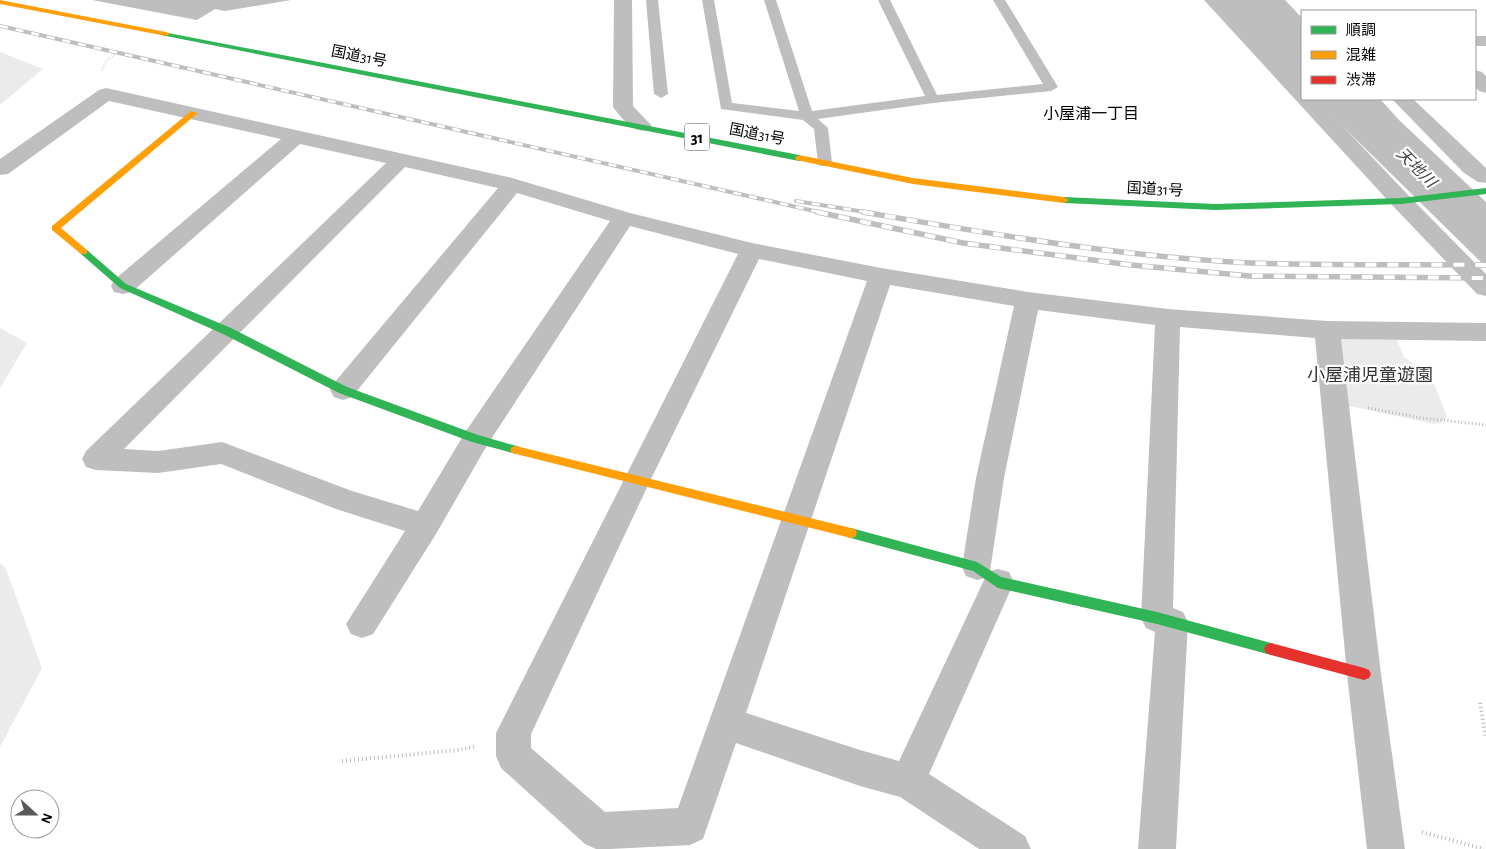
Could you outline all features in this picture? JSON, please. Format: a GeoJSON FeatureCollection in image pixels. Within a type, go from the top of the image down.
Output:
{"type":"FeatureCollection","features":[{"type":"Feature","properties":{"kind":"main road","name":"国道31号"},"geometry":{"type":"LineString","coordinates":[[0,2],[642,126],[913,181],[1065,200],[1215,207],[1405,201],[1484,187]]}},
{"type":"Feature","properties":{"kind":"main road"},"geometry":{"type":"LineString","coordinates":[[194,114],[54,228],[124,286],[227,331],[343,390],[476,439],[636,481],[798,519],[987,574],[1364,674]]}},
{"type":"Feature","properties":{"kind":"street"},"geometry":{"type":"LineString","coordinates":[[623,0],[623,107],[642,126]]}},
{"type":"Feature","properties":{"kind":"street"},"geometry":{"type":"LineString","coordinates":[[1213,0],[1301,93]]}},
{"type":"Feature","properties":{"kind":"street"},"geometry":{"type":"LineString","coordinates":[[1476,77],[1486,87]]}},
{"type":"Feature","properties":{"kind":"street"},"geometry":{"type":"LineString","coordinates":[[0,168],[106,94],[402,159],[512,185],[624,218],[752,250],[881,276],[1028,300],[1168,318],[1327,330],[1486,332]]}},
{"type":"Feature","properties":{"kind":"street"},"geometry":{"type":"LineString","coordinates":[[1307,100],[1486,288]]}},
{"type":"Feature","properties":{"kind":"street"},"geometry":{"type":"LineString","coordinates":[[1403,100],[1472,168],[1484,187]]}},
{"type":"Feature","properties":{"kind":"street"},"geometry":{"type":"LineString","coordinates":[[124,286],[297,136]]}},
{"type":"Feature","properties":{"kind":"street"},"geometry":{"type":"LineString","coordinates":[[402,159],[96,459],[158,462],[222,453],[346,501],[425,525]]}},
{"type":"Feature","properties":{"kind":"street"},"geometry":{"type":"LineString","coordinates":[[343,390],[512,185]]}},
{"type":"Feature","properties":{"kind":"street"},"geometry":{"type":"LineString","coordinates":[[362,624],[425,525],[476,439],[624,218]]}},
{"type":"Feature","properties":{"kind":"street"},"geometry":{"type":"LineString","coordinates":[[752,250],[636,481],[513,733],[514,756],[598,831],[690,826],[881,276]]}},
{"type":"Feature","properties":{"kind":"street"},"geometry":{"type":"LineString","coordinates":[[908,781],[987,574],[990,478],[1028,300]]}},
{"type":"Feature","properties":{"kind":"street"},"geometry":{"type":"LineString","coordinates":[[1156,849],[1164,620],[1168,318]]}},
{"type":"Feature","properties":{"kind":"street"},"geometry":{"type":"LineString","coordinates":[[1327,330],[1364,674],[1385,835]]}},
{"type":"Feature","properties":{"kind":"street"},"geometry":{"type":"LineString","coordinates":[[726,724],[860,768],[908,781],[1012,849]]}},
{"type":"Feature","properties":{"kind":"lane"},"geometry":{"type":"LineString","coordinates":[[652,0],[661,94]]}},
{"type":"Feature","properties":{"kind":"lane"},"geometry":{"type":"LineString","coordinates":[[708,0],[726,106],[807,116],[933,99],[1051,87],[999,0]]}},
{"type":"Feature","properties":{"kind":"lane"},"geometry":{"type":"LineString","coordinates":[[770,0],[807,116],[821,128],[824,163]]}},
{"type":"Feature","properties":{"kind":"lane"},"geometry":{"type":"LineString","coordinates":[[884,0],[933,99]]}},
{"type":"Feature","properties":{"kind":"path"},"geometry":{"type":"LineString","coordinates":[[1334,401],[1422,418],[1486,424]]}},
{"type":"Feature","properties":{"kind":"path"},"geometry":{"type":"LineString","coordinates":[[1480,703],[1486,738]]}},
{"type":"Feature","properties":{"kind":"path"},"geometry":{"type":"LineString","coordinates":[[342,761],[459,750]]}},
{"type":"Feature","properties":{"kind":"path"},"geometry":{"type":"LineString","coordinates":[[1385,835],[1484,849]]}},
{"type":"Feature","properties":{"kind":"green space"},"geometry":{"type":"Polygon","coordinates":[[[0,52],[43,69],[0,105],[0,52]]]}},
{"type":"Feature","properties":{"kind":"green space"},"geometry":{"type":"Polygon","coordinates":[[[0,328],[27,343],[0,388],[0,328]]]}},
{"type":"Feature","properties":{"kind":"green space","name":"小屋浦児童遊園"},"geometry":{"type":"Polygon","coordinates":[[[1331,338],[1397,340],[1404,357],[1433,381],[1447,417],[1440,423],[1434,424],[1355,407],[1338,407],[1331,338]]]}},
{"type":"Feature","properties":{"kind":"green space"},"geometry":{"type":"Polygon","coordinates":[[[0,563],[6,569],[42,668],[0,747],[0,563]]]}},
{"type":"Feature","properties":{"kind":"water"},"geometry":{"type":"Polygon","coordinates":[[[92,0],[291,0],[225,11],[215,9],[197,20],[92,0]]]}},
{"type":"Feature","properties":{"kind":"water"},"geometry":{"type":"Polygon","coordinates":[[[1217,0],[1285,0],[1301,17],[1301,85],[1217,0]]]}},
{"type":"Feature","properties":{"kind":"water","name":"天地川"},"geometry":{"type":"Polygon","coordinates":[[[1316,100],[1381,100],[1399,120],[1486,202],[1486,267],[1316,100]]]}},
{"type":"Feature","properties":{"kind":"railway"},"geometry":{"type":"LineString","coordinates":[[0,26],[823,213]]}},
{"type":"Feature","properties":{"kind":"railway"},"geometry":{"type":"LineString","coordinates":[[796,201],[871,213]]}},
{"type":"Feature","properties":{"kind":"railway"},"geometry":{"type":"LineString","coordinates":[[817,212],[963,243],[1131,265],[1250,276],[1486,278]]}},
{"type":"Feature","properties":{"kind":"railway"},"geometry":{"type":"LineString","coordinates":[[863,212],[1057,244],[1154,256],[1252,263],[1486,265]]}},
{"type":"Feature","properties":{"kind":"traffic: fast"},"geometry":{"type":"LineString","coordinates":[[166,34],[799,158]]}},
{"type":"Feature","properties":{"kind":"traffic: fast"},"geometry":{"type":"LineString","coordinates":[[1064,200],[1215,207],[1401,201],[1486,191]]}},
{"type":"Feature","properties":{"kind":"traffic: fast"},"geometry":{"type":"LineString","coordinates":[[84,252],[123,286],[227,331],[343,390],[476,439],[516,450]]}},
{"type":"Feature","properties":{"kind":"traffic: fast"},"geometry":{"type":"LineString","coordinates":[[851,533],[977,567],[998,582],[1157,618],[1271,649]]}},
{"type":"Feature","properties":{"kind":"traffic: slow"},"geometry":{"type":"LineString","coordinates":[[0,2],[166,34]]}},
{"type":"Feature","properties":{"kind":"traffic: slow"},"geometry":{"type":"LineString","coordinates":[[84,252],[55,228],[194,113]]}},
{"type":"Feature","properties":{"kind":"traffic: slow"},"geometry":{"type":"LineString","coordinates":[[799,158],[913,181],[1064,200]]}},
{"type":"Feature","properties":{"kind":"traffic: slow"},"geometry":{"type":"LineString","coordinates":[[516,450],[851,533]]}},
{"type":"Feature","properties":{"kind":"traffic: jam"},"geometry":{"type":"LineString","coordinates":[[1271,649],[1364,674]]}},
{"type":"Feature","properties":{"kind":"district","name":"小屋浦一丁目"},"geometry":{"type":"Point","coordinates":[1091,113]}}]}
